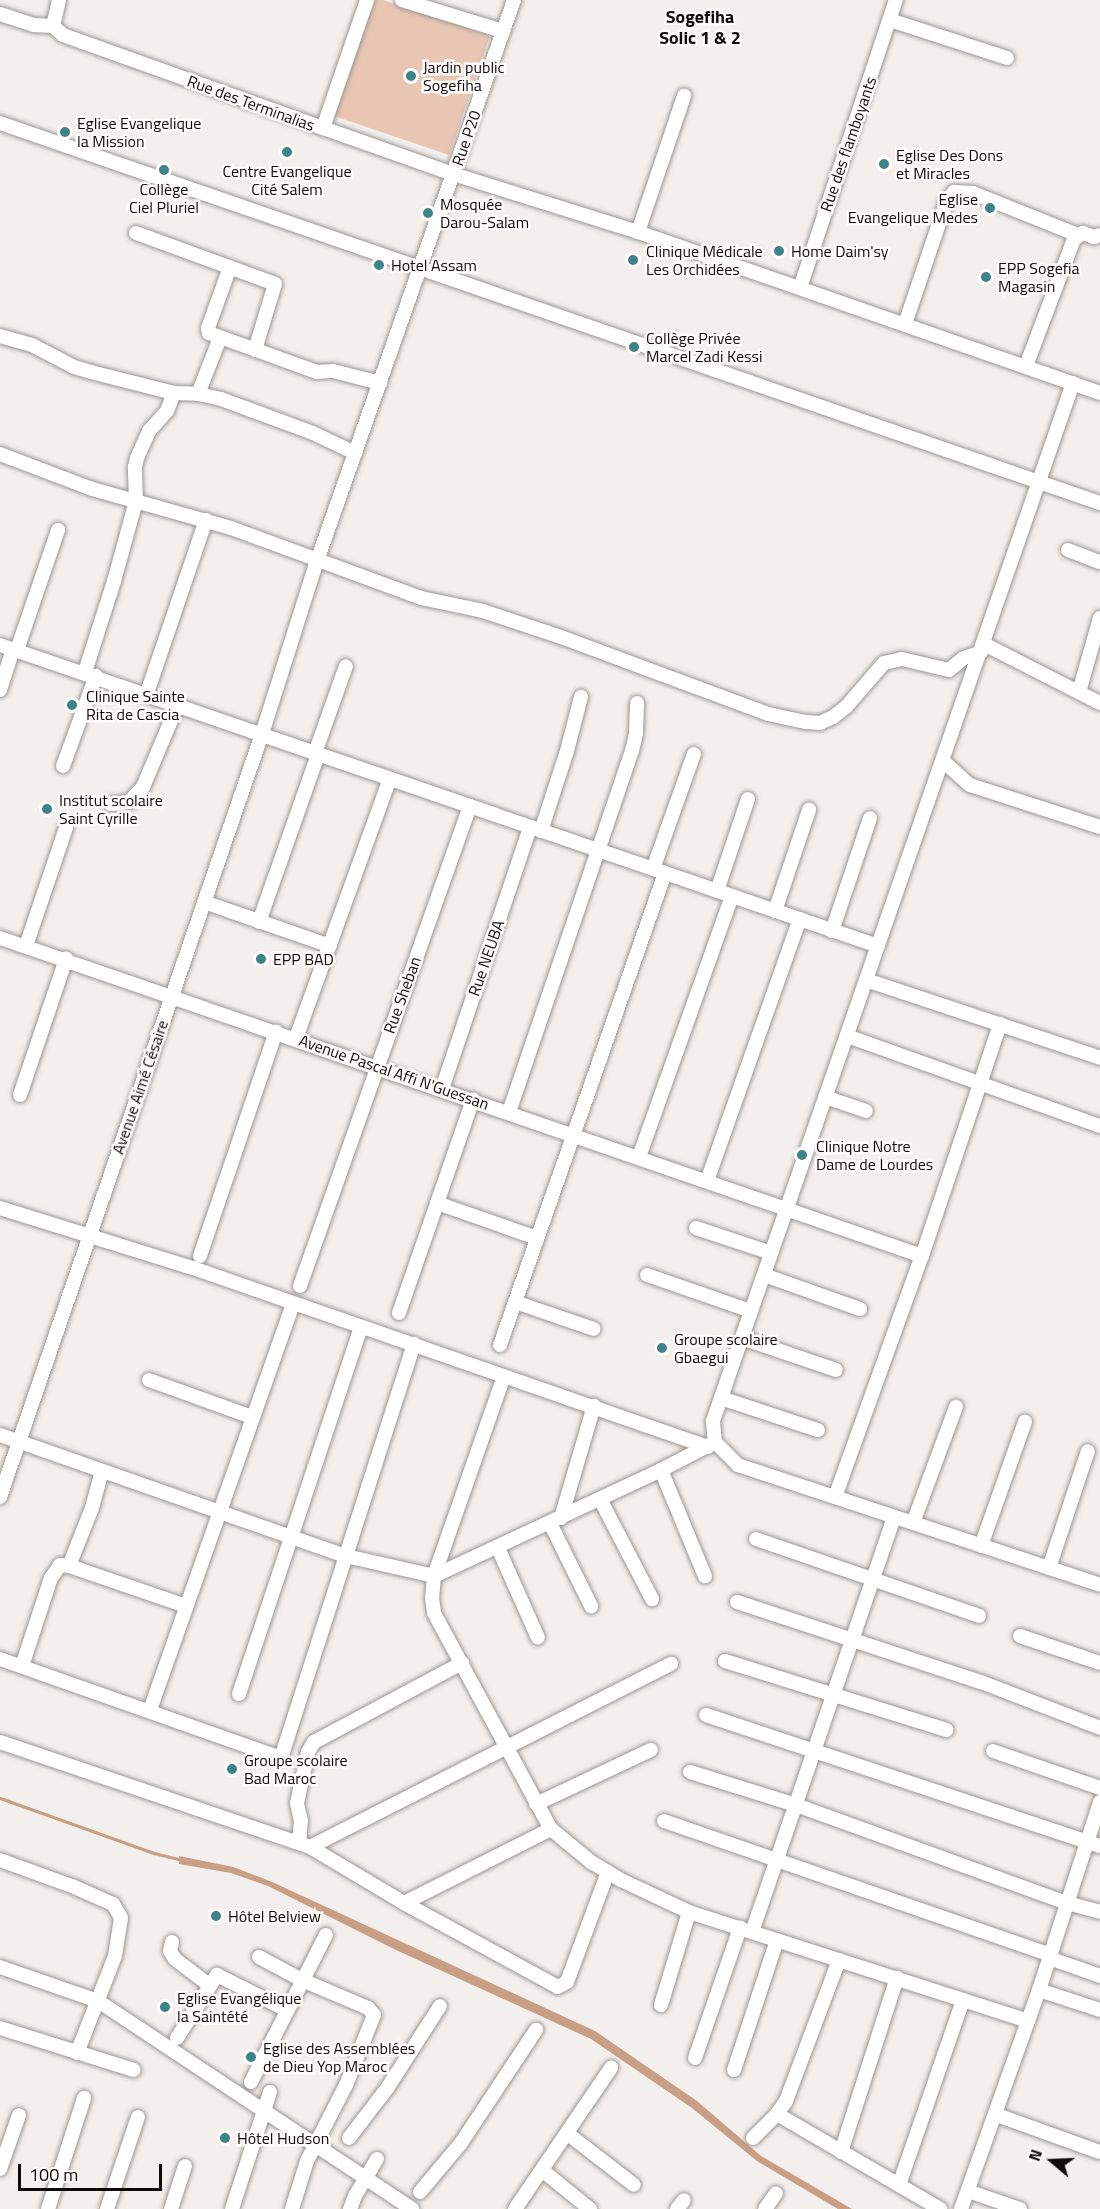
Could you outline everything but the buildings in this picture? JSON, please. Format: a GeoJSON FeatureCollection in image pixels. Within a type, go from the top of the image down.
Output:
{"type":"FeatureCollection","features":[{"type":"Feature","properties":{"kind":"street"},"geometry":{"type":"LineString","coordinates":[[0,14],[34,25],[53,26],[59,0]]}},
{"type":"Feature","properties":{"kind":"street"},"geometry":{"type":"LineString","coordinates":[[323,128],[367,0]]}},
{"type":"Feature","properties":{"kind":"street"},"geometry":{"type":"LineString","coordinates":[[402,0],[503,31]]}},
{"type":"Feature","properties":{"kind":"street","name":"Rue P20"},"geometry":{"type":"LineString","coordinates":[[355,453],[514,0]]}},
{"type":"Feature","properties":{"kind":"street","name":"Rue des flamboyants"},"geometry":{"type":"LineString","coordinates":[[800,288],[897,0]]}},
{"type":"Feature","properties":{"kind":"street"},"geometry":{"type":"LineString","coordinates":[[890,20],[1007,58]]}},
{"type":"Feature","properties":{"kind":"street","name":"Rue des Terminalias"},"geometry":{"type":"LineString","coordinates":[[53,26],[63,35],[453,174],[638,232],[1100,393]]}},
{"type":"Feature","properties":{"kind":"street"},"geometry":{"type":"LineString","coordinates":[[638,232],[684,96]]}},
{"type":"Feature","properties":{"kind":"street"},"geometry":{"type":"LineString","coordinates":[[0,123],[1100,503]]}},
{"type":"Feature","properties":{"kind":"street"},"geometry":{"type":"LineString","coordinates":[[905,324],[946,203],[954,192],[973,193],[1078,234],[1094,237],[1100,235]]}},
{"type":"Feature","properties":{"kind":"street"},"geometry":{"type":"LineString","coordinates":[[136,233],[275,284],[255,350]]}},
{"type":"Feature","properties":{"kind":"street"},"geometry":{"type":"LineString","coordinates":[[1026,366],[1045,312],[1078,234]]}},
{"type":"Feature","properties":{"kind":"street"},"geometry":{"type":"LineString","coordinates":[[230,267],[208,328],[209,333],[317,372],[333,371],[380,383]]}},
{"type":"Feature","properties":{"kind":"street"},"geometry":{"type":"LineString","coordinates":[[0,336],[32,345],[74,367],[174,393],[198,394],[221,399],[313,433],[355,453]]}},
{"type":"Feature","properties":{"kind":"street"},"geometry":{"type":"LineString","coordinates":[[198,394],[220,338]]}},
{"type":"Feature","properties":{"kind":"street"},"geometry":{"type":"LineString","coordinates":[[712,1444],[714,1421],[721,1398],[1073,383]]}},
{"type":"Feature","properties":{"kind":"street"},"geometry":{"type":"LineString","coordinates":[[63,766],[91,674],[135,501],[137,458],[149,431],[167,411],[174,393]]}},
{"type":"Feature","properties":{"kind":"street","name":"Avenue Aimé Césaire"},"geometry":{"type":"LineString","coordinates":[[0,1497],[87,1237],[262,734],[317,561],[355,453]]}},
{"type":"Feature","properties":{"kind":"street"},"geometry":{"type":"LineString","coordinates":[[0,454],[92,489],[206,520],[421,598],[483,611],[561,637],[768,714],[807,723],[820,723],[846,707],[884,663],[902,658],[949,670],[982,648]]}},
{"type":"Feature","properties":{"kind":"street"},"geometry":{"type":"LineString","coordinates":[[147,693],[206,520]]}},
{"type":"Feature","properties":{"kind":"street"},"geometry":{"type":"LineString","coordinates":[[0,690],[10,648],[58,530]]}},
{"type":"Feature","properties":{"kind":"street"},"geometry":{"type":"LineString","coordinates":[[1068,550],[1100,561]]}},
{"type":"Feature","properties":{"kind":"street"},"geometry":{"type":"LineString","coordinates":[[1079,692],[1100,618]]}},
{"type":"Feature","properties":{"kind":"street"},"geometry":{"type":"LineString","coordinates":[[10,648],[147,693],[878,946]]}},
{"type":"Feature","properties":{"kind":"street"},"geometry":{"type":"LineString","coordinates":[[982,648],[1100,703]]}},
{"type":"Feature","properties":{"kind":"street"},"geometry":{"type":"LineString","coordinates":[[259,922],[346,666]]}},
{"type":"Feature","properties":{"kind":"street","name":"Rue NEUBA"},"geometry":{"type":"LineString","coordinates":[[442,1089],[535,829],[567,751],[580,697]]}},
{"type":"Feature","properties":{"kind":"street"},"geometry":{"type":"LineString","coordinates":[[509,1112],[632,752],[636,733],[637,703]]}},
{"type":"Feature","properties":{"kind":"street"},"geometry":{"type":"LineString","coordinates":[[111,804],[129,802],[143,787],[178,704]]}},
{"type":"Feature","properties":{"kind":"street"},"geometry":{"type":"LineString","coordinates":[[500,1345],[573,1134],[659,871],[694,754]]}},
{"type":"Feature","properties":{"kind":"street"},"geometry":{"type":"LineString","coordinates":[[943,761],[970,785],[1100,827]]}},
{"type":"Feature","properties":{"kind":"street"},"geometry":{"type":"LineString","coordinates":[[296,1038],[390,778]]}},
{"type":"Feature","properties":{"kind":"street"},"geometry":{"type":"LineString","coordinates":[[717,891],[748,799]]}},
{"type":"Feature","properties":{"kind":"street","name":"Rue Sheban"},"geometry":{"type":"LineString","coordinates":[[300,1286],[470,806]]}},
{"type":"Feature","properties":{"kind":"street"},"geometry":{"type":"LineString","coordinates":[[775,911],[809,810]]}},
{"type":"Feature","properties":{"kind":"street"},"geometry":{"type":"LineString","coordinates":[[832,930],[870,818]]}},
{"type":"Feature","properties":{"kind":"street"},"geometry":{"type":"LineString","coordinates":[[26,946],[66,828]]}},
{"type":"Feature","properties":{"kind":"street"},"geometry":{"type":"LineString","coordinates":[[639,1157],[732,896]]}},
{"type":"Feature","properties":{"kind":"street"},"geometry":{"type":"LineString","coordinates":[[204,902],[330,945]]}},
{"type":"Feature","properties":{"kind":"street"},"geometry":{"type":"LineString","coordinates":[[707,1181],[800,919]]}},
{"type":"Feature","properties":{"kind":"street","name":"Avenue Pascal Affi N'Guessan"},"geometry":{"type":"LineString","coordinates":[[0,938],[173,995],[922,1256]]}},
{"type":"Feature","properties":{"kind":"street"},"geometry":{"type":"LineString","coordinates":[[20,1095],[66,959]]}},
{"type":"Feature","properties":{"kind":"street"},"geometry":{"type":"LineString","coordinates":[[866,981],[1100,1058]]}},
{"type":"Feature","properties":{"kind":"street"},"geometry":{"type":"LineString","coordinates":[[835,1497],[922,1256],[1000,1024]]}},
{"type":"Feature","properties":{"kind":"street"},"geometry":{"type":"LineString","coordinates":[[200,1256],[276,1031]]}},
{"type":"Feature","properties":{"kind":"street"},"geometry":{"type":"LineString","coordinates":[[847,1035],[1100,1126]]}},
{"type":"Feature","properties":{"kind":"street"},"geometry":{"type":"LineString","coordinates":[[825,1097],[866,1111]]}},
{"type":"Feature","properties":{"kind":"street"},"geometry":{"type":"LineString","coordinates":[[399,1313],[473,1099]]}},
{"type":"Feature","properties":{"kind":"street"},"geometry":{"type":"LineString","coordinates":[[437,1203],[537,1238]]}},
{"type":"Feature","properties":{"kind":"street"},"geometry":{"type":"LineString","coordinates":[[0,1208],[87,1237],[193,1268],[293,1305],[712,1444],[738,1465],[1100,1585]]}},
{"type":"Feature","properties":{"kind":"street"},"geometry":{"type":"LineString","coordinates":[[696,1228],[771,1253]]}},
{"type":"Feature","properties":{"kind":"street"},"geometry":{"type":"LineString","coordinates":[[647,1275],[751,1311]]}},
{"type":"Feature","properties":{"kind":"street"},"geometry":{"type":"LineString","coordinates":[[764,1275],[860,1309]]}},
{"type":"Feature","properties":{"kind":"street"},"geometry":{"type":"LineString","coordinates":[[515,1302],[594,1329]]}},
{"type":"Feature","properties":{"kind":"street"},"geometry":{"type":"LineString","coordinates":[[150,1710],[293,1305]]}},
{"type":"Feature","properties":{"kind":"street"},"geometry":{"type":"LineString","coordinates":[[239,1694],[361,1327]]}},
{"type":"Feature","properties":{"kind":"street"},"geometry":{"type":"LineString","coordinates":[[742,1338],[836,1370]]}},
{"type":"Feature","properties":{"kind":"street"},"geometry":{"type":"LineString","coordinates":[[0,1659],[276,1756],[282,1755],[414,1344]]}},
{"type":"Feature","properties":{"kind":"street"},"geometry":{"type":"LineString","coordinates":[[504,1376],[434,1576],[434,1613],[462,1663],[504,1748],[550,1829],[608,1872],[689,1912],[1028,2020]]}},
{"type":"Feature","properties":{"kind":"street"},"geometry":{"type":"LineString","coordinates":[[149,1380],[252,1417]]}},
{"type":"Feature","properties":{"kind":"street"},"geometry":{"type":"LineString","coordinates":[[721,1398],[818,1430]]}},
{"type":"Feature","properties":{"kind":"street"},"geometry":{"type":"LineString","coordinates":[[591,1606],[555,1520],[594,1406]]}},
{"type":"Feature","properties":{"kind":"street"},"geometry":{"type":"LineString","coordinates":[[913,1523],[956,1407]]}},
{"type":"Feature","properties":{"kind":"street"},"geometry":{"type":"LineString","coordinates":[[981,1546],[1025,1422]]}},
{"type":"Feature","properties":{"kind":"street"},"geometry":{"type":"LineString","coordinates":[[0,1435],[345,1556],[434,1576],[498,1548],[712,1444]]}},
{"type":"Feature","properties":{"kind":"street"},"geometry":{"type":"LineString","coordinates":[[1048,1568],[1088,1451]]}},
{"type":"Feature","properties":{"kind":"street"},"geometry":{"type":"LineString","coordinates":[[661,1470],[705,1576]]}},
{"type":"Feature","properties":{"kind":"street"},"geometry":{"type":"LineString","coordinates":[[69,1566],[92,1508],[102,1471]]}},
{"type":"Feature","properties":{"kind":"street"},"geometry":{"type":"LineString","coordinates":[[600,1499],[652,1599]]}},
{"type":"Feature","properties":{"kind":"street"},"geometry":{"type":"LineString","coordinates":[[695,2058],[776,1862],[894,1517]]}},
{"type":"Feature","properties":{"kind":"street"},"geometry":{"type":"LineString","coordinates":[[756,1539],[980,1616]]}},
{"type":"Feature","properties":{"kind":"street"},"geometry":{"type":"LineString","coordinates":[[498,1548],[538,1638]]}},
{"type":"Feature","properties":{"kind":"street"},"geometry":{"type":"LineString","coordinates":[[22,1666],[51,1578],[60,1565],[69,1566],[186,1606]]}},
{"type":"Feature","properties":{"kind":"street"},"geometry":{"type":"LineString","coordinates":[[737,1602],[854,1638],[981,1682],[1100,1728]]}},
{"type":"Feature","properties":{"kind":"street"},"geometry":{"type":"LineString","coordinates":[[1020,1636],[1100,1663]]}},
{"type":"Feature","properties":{"kind":"street"},"geometry":{"type":"LineString","coordinates":[[724,1660],[947,1730]]}},
{"type":"Feature","properties":{"kind":"street"},"geometry":{"type":"LineString","coordinates":[[304,1845],[297,1803],[308,1752],[314,1742],[462,1663]]}},
{"type":"Feature","properties":{"kind":"street"},"geometry":{"type":"LineString","coordinates":[[304,1845],[672,1664]]}},
{"type":"Feature","properties":{"kind":"street"},"geometry":{"type":"LineString","coordinates":[[706,1715],[1093,1844]]}},
{"type":"Feature","properties":{"kind":"street"},"geometry":{"type":"LineString","coordinates":[[0,1742],[304,1845],[404,1903],[558,1987],[567,1982],[608,1872]]}},
{"type":"Feature","properties":{"kind":"street"},"geometry":{"type":"LineString","coordinates":[[536,1804],[651,1750]]}},
{"type":"Feature","properties":{"kind":"street"},"geometry":{"type":"LineString","coordinates":[[993,1750],[1100,1788]]}},
{"type":"Feature","properties":{"kind":"street"},"geometry":{"type":"LineString","coordinates":[[690,1772],[796,1805],[1067,1903],[1100,1912]]}},
{"type":"Feature","properties":{"kind":"street"},"geometry":{"type":"LineString","coordinates":[[961,2209],[997,2115],[1067,1903],[1093,1844],[1100,1802]]}},
{"type":"Feature","properties":{"kind":"street"},"geometry":{"type":"LineString","coordinates":[[664,1821],[1100,1976]]}},
{"type":"Feature","properties":{"kind":"street"},"geometry":{"type":"LineString","coordinates":[[404,1903],[550,1829]]}},
{"type":"Feature","properties":{"kind":"street"},"geometry":{"type":"LineString","coordinates":[[0,1860],[72,1886],[113,1904],[118,1910],[121,1918],[119,1940],[77,2053]]}},
{"type":"Feature","properties":{"kind":"street"},"geometry":{"type":"LineString","coordinates":[[661,2005],[689,1912]]}},
{"type":"Feature","properties":{"kind":"street"},"geometry":{"type":"LineString","coordinates":[[251,2082],[326,1935]]}},
{"type":"Feature","properties":{"kind":"street"},"geometry":{"type":"LineString","coordinates":[[734,2070],[777,1940]]}},
{"type":"Feature","properties":{"kind":"street"},"geometry":{"type":"LineString","coordinates":[[172,1942],[170,1951],[175,1959],[209,1985]]}},
{"type":"Feature","properties":{"kind":"street"},"geometry":{"type":"LineString","coordinates":[[259,1957],[302,1980],[368,2008],[374,2015],[346,2085],[307,2161],[292,2209]]}},
{"type":"Feature","properties":{"kind":"street"},"geometry":{"type":"LineString","coordinates":[[753,2138],[777,2114],[786,2101],[838,1960]]}},
{"type":"Feature","properties":{"kind":"street"},"geometry":{"type":"LineString","coordinates":[[0,1967],[98,2001],[412,2209]]}},
{"type":"Feature","properties":{"kind":"street"},"geometry":{"type":"LineString","coordinates":[[177,2038],[217,1975],[287,2010]]}},
{"type":"Feature","properties":{"kind":"street"},"geometry":{"type":"LineString","coordinates":[[841,2152],[897,1978]]}},
{"type":"Feature","properties":{"kind":"street"},"geometry":{"type":"LineString","coordinates":[[1039,1990],[1100,2010]]}},
{"type":"Feature","properties":{"kind":"street"},"geometry":{"type":"LineString","coordinates":[[899,2185],[963,2000]]}},
{"type":"Feature","properties":{"kind":"street"},"geometry":{"type":"LineString","coordinates":[[349,2138],[388,2087],[440,2006]]}},
{"type":"Feature","properties":{"kind":"street"},"geometry":{"type":"LineString","coordinates":[[0,2028],[134,2070]]}},
{"type":"Feature","properties":{"kind":"street"},"geometry":{"type":"LineString","coordinates":[[420,2192],[461,2144],[536,2030]]}},
{"type":"Feature","properties":{"kind":"street"},"geometry":{"type":"LineString","coordinates":[[515,2209],[611,2068]]}},
{"type":"Feature","properties":{"kind":"street"},"geometry":{"type":"LineString","coordinates":[[232,2209],[270,2092]]}},
{"type":"Feature","properties":{"kind":"street"},"geometry":{"type":"LineString","coordinates":[[48,2209],[84,2098]]}},
{"type":"Feature","properties":{"kind":"street"},"geometry":{"type":"LineString","coordinates":[[777,2114],[940,2209]]}},
{"type":"Feature","properties":{"kind":"street"},"geometry":{"type":"LineString","coordinates":[[0,2169],[19,2115]]}},
{"type":"Feature","properties":{"kind":"street"},"geometry":{"type":"LineString","coordinates":[[997,2115],[1100,2152]]}},
{"type":"Feature","properties":{"kind":"street"},"geometry":{"type":"LineString","coordinates":[[107,2209],[138,2117]]}},
{"type":"Feature","properties":{"kind":"street"},"geometry":{"type":"LineString","coordinates":[[568,2134],[634,2185]]}},
{"type":"Feature","properties":{"kind":"street"},"geometry":{"type":"LineString","coordinates":[[350,2209],[377,2159]]}},
{"type":"Feature","properties":{"kind":"street"},"geometry":{"type":"LineString","coordinates":[[171,2209],[185,2166]]}},
{"type":"Feature","properties":{"kind":"street"},"geometry":{"type":"LineString","coordinates":[[542,2170],[590,2209]]}},
{"type":"Feature","properties":{"kind":"street"},"geometry":{"type":"LineString","coordinates":[[969,2191],[1020,2209]]}},
{"type":"Feature","properties":{"kind":"street"},"geometry":{"type":"LineString","coordinates":[[765,2209],[776,2193]]}},
{"type":"Feature","properties":{"kind":"shaded area","name":"Jardin public Sogefiha"},"geometry":{"type":"Polygon","coordinates":[[[370,0],[383,0],[490,36],[449,155],[331,115],[370,0]]]}},
{"type":"Feature","properties":{"kind":"shaded area"},"geometry":{"type":"Polygon","coordinates":[[[179,1856],[233,1867],[270,1881],[595,2031],[697,2101],[761,2156],[852,2209],[838,2209],[757,2161],[692,2108],[591,2039],[396,1950],[268,1886],[231,1873],[179,1864],[179,1856]]]}},
{"type":"Feature","properties":{"kind":"waterway"},"geometry":{"type":"LineString","coordinates":[[0,1798],[154,1853],[183,1860]]}},
{"type":"Feature","properties":{"kind":"place","name":"Jardin public Sogefiha"},"geometry":{"type":"Point","coordinates":[411,76]}},
{"type":"Feature","properties":{"kind":"place","name":"Eglise Evangelique la Mission"},"geometry":{"type":"Point","coordinates":[65,132]}},
{"type":"Feature","properties":{"kind":"place","name":"Centre Evangelique Cité Salem"},"geometry":{"type":"Point","coordinates":[287,152]}},
{"type":"Feature","properties":{"kind":"place","name":"Eglise Des Dons et Miracles"},"geometry":{"type":"Point","coordinates":[884,164]}},
{"type":"Feature","properties":{"kind":"place","name":"Collège Ciel Pluriel"},"geometry":{"type":"Point","coordinates":[164,170]}},
{"type":"Feature","properties":{"kind":"place","name":"Eglise Evangelique Medes"},"geometry":{"type":"Point","coordinates":[990,208]}},
{"type":"Feature","properties":{"kind":"place","name":"Mosquée Darou-Salam"},"geometry":{"type":"Point","coordinates":[428,213]}},
{"type":"Feature","properties":{"kind":"place","name":"Home Daim'sy"},"geometry":{"type":"Point","coordinates":[779,251]}},
{"type":"Feature","properties":{"kind":"place","name":"Clinique Médicale Les Orchidées"},"geometry":{"type":"Point","coordinates":[633,260]}},
{"type":"Feature","properties":{"kind":"place","name":"Hotel Assam"},"geometry":{"type":"Point","coordinates":[379,265]}},
{"type":"Feature","properties":{"kind":"place","name":"EPP Sogefia Magasin"},"geometry":{"type":"Point","coordinates":[986,277]}},
{"type":"Feature","properties":{"kind":"place","name":"Collège Privée Marcel Zadi Kessi"},"geometry":{"type":"Point","coordinates":[634,347]}},
{"type":"Feature","properties":{"kind":"place","name":"Clinique Sainte Rita de Cascia"},"geometry":{"type":"Point","coordinates":[72,705]}},
{"type":"Feature","properties":{"kind":"place","name":"Institut scolaire Saint Cyrille"},"geometry":{"type":"Point","coordinates":[47,809]}},
{"type":"Feature","properties":{"kind":"place","name":"EPP BAD"},"geometry":{"type":"Point","coordinates":[261,959]}},
{"type":"Feature","properties":{"kind":"place","name":"Clinique Notre Dame de Lourdes"},"geometry":{"type":"Point","coordinates":[802,1155]}},
{"type":"Feature","properties":{"kind":"place","name":"Groupe scolaire Gbaegui"},"geometry":{"type":"Point","coordinates":[662,1348]}},
{"type":"Feature","properties":{"kind":"place","name":"Groupe scolaire Bad Maroc"},"geometry":{"type":"Point","coordinates":[232,1769]}},
{"type":"Feature","properties":{"kind":"place","name":"Hôtel Belview"},"geometry":{"type":"Point","coordinates":[216,1916]}},
{"type":"Feature","properties":{"kind":"place","name":"Eglise Evangélique la Saintété"},"geometry":{"type":"Point","coordinates":[165,2007]}},
{"type":"Feature","properties":{"kind":"place","name":"Eglise des Assemblées de Dieu Yop Maroc"},"geometry":{"type":"Point","coordinates":[251,2057]}},
{"type":"Feature","properties":{"kind":"place","name":"Hôtel Hudson"},"geometry":{"type":"Point","coordinates":[225,2138]}},
{"type":"Feature","properties":{"kind":"district","name":"Sogefiha Solic 1 & 2"},"geometry":{"type":"Point","coordinates":[700,28]}}]}
